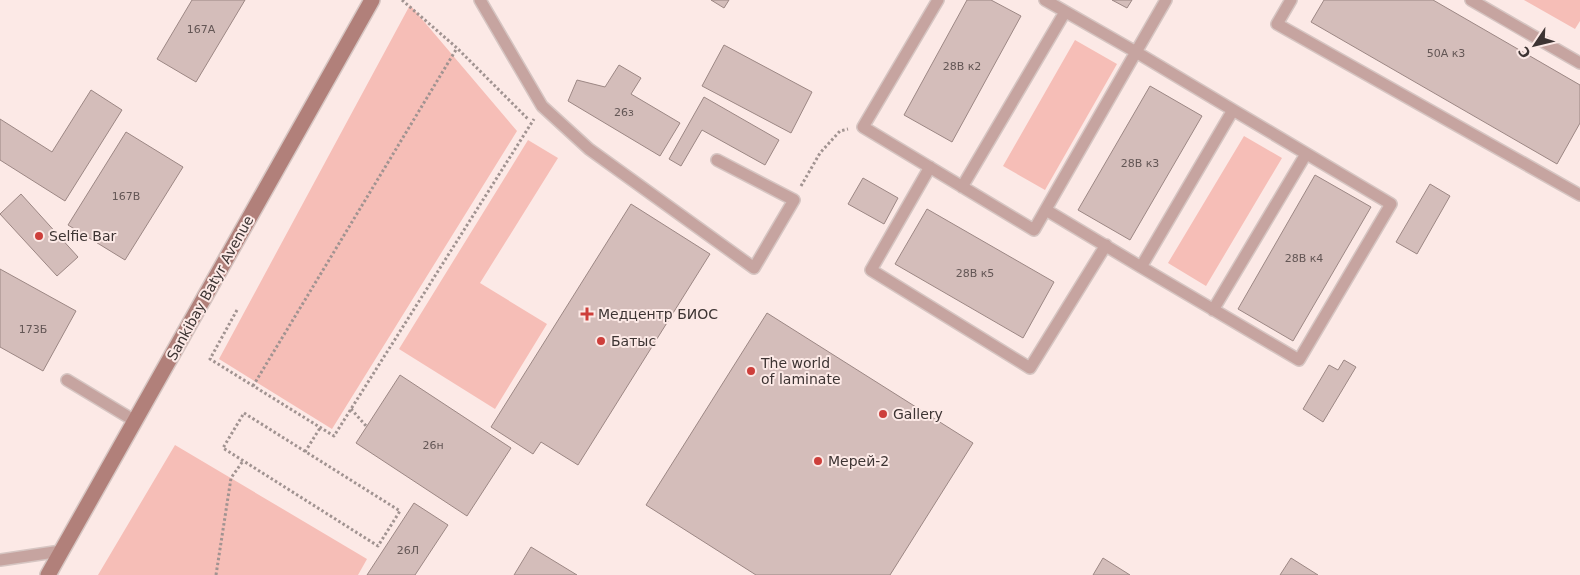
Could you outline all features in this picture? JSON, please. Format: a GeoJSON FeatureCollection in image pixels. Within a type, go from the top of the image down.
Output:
{"type":"FeatureCollection","features":[{"type":"Feature","properties":{"kind":"main road","name":"Sankibay Batyr Avenue"},"geometry":{"type":"LineString","coordinates":[[48,575],[372,0]]}},
{"type":"Feature","properties":{"kind":"lane"},"geometry":{"type":"LineString","coordinates":[[480,0],[542,106],[589,149],[754,268],[794,200],[717,160]]}},
{"type":"Feature","properties":{"kind":"lane"},"geometry":{"type":"LineString","coordinates":[[938,0],[863,127],[1034,230],[1166,0]]}},
{"type":"Feature","properties":{"kind":"lane"},"geometry":{"type":"LineString","coordinates":[[1045,0],[1391,204],[1299,360],[1046,210]]}},
{"type":"Feature","properties":{"kind":"lane"},"geometry":{"type":"LineString","coordinates":[[1291,0],[1277,24],[1580,195]]}},
{"type":"Feature","properties":{"kind":"lane"},"geometry":{"type":"LineString","coordinates":[[1471,0],[1580,63]]}},
{"type":"Feature","properties":{"kind":"lane"},"geometry":{"type":"LineString","coordinates":[[962,186],[1065,12]]}},
{"type":"Feature","properties":{"kind":"lane"},"geometry":{"type":"LineString","coordinates":[[1141,266],[1233,110]]}},
{"type":"Feature","properties":{"kind":"lane"},"geometry":{"type":"LineString","coordinates":[[1214,310],[1306,154]]}},
{"type":"Feature","properties":{"kind":"lane"},"geometry":{"type":"LineString","coordinates":[[930,167],[871,270],[1030,368],[1106,245]]}},
{"type":"Feature","properties":{"kind":"lane"},"geometry":{"type":"LineString","coordinates":[[67,380],[135,421]]}},
{"type":"Feature","properties":{"kind":"lane"},"geometry":{"type":"LineString","coordinates":[[0,560],[61,551]]}},
{"type":"Feature","properties":{"kind":"path"},"geometry":{"type":"LineString","coordinates":[[402,0],[457,48],[531,122]]}},
{"type":"Feature","properties":{"kind":"path"},"geometry":{"type":"LineString","coordinates":[[253,386],[457,48]]}},
{"type":"Feature","properties":{"kind":"path"},"geometry":{"type":"LineString","coordinates":[[237,310],[210,359],[334,436],[542,106]]}},
{"type":"Feature","properties":{"kind":"path"},"geometry":{"type":"LineString","coordinates":[[794,200],[820,153],[840,131],[863,127]]}},
{"type":"Feature","properties":{"kind":"path"},"geometry":{"type":"LineString","coordinates":[[351,410],[367,427]]}},
{"type":"Feature","properties":{"kind":"path"},"geometry":{"type":"LineString","coordinates":[[244,413],[306,452],[400,511],[378,546],[223,448],[244,413]]}},
{"type":"Feature","properties":{"kind":"path"},"geometry":{"type":"LineString","coordinates":[[306,452],[320,428]]}},
{"type":"Feature","properties":{"kind":"path"},"geometry":{"type":"LineString","coordinates":[[216,575],[231,478],[242,461]]}},
{"type":"Feature","properties":{"kind":"shaded area"},"geometry":{"type":"Polygon","coordinates":[[[1524,0],[1580,0],[1580,21],[1575,29],[1524,0]]]}},
{"type":"Feature","properties":{"kind":"shaded area"},"geometry":{"type":"Polygon","coordinates":[[[410,5],[517,131],[332,429],[219,359],[410,5]]]}},
{"type":"Feature","properties":{"kind":"shaded area"},"geometry":{"type":"Polygon","coordinates":[[[1075,40],[1117,64],[1045,190],[1003,166],[1075,40]]]}},
{"type":"Feature","properties":{"kind":"shaded area"},"geometry":{"type":"Polygon","coordinates":[[[1244,136],[1282,158],[1206,286],[1168,263],[1244,136]]]}},
{"type":"Feature","properties":{"kind":"shaded area"},"geometry":{"type":"Polygon","coordinates":[[[528,140],[558,158],[480,283],[547,324],[495,409],[399,349],[528,140]]]}},
{"type":"Feature","properties":{"kind":"shaded area"},"geometry":{"type":"Polygon","coordinates":[[[175,445],[367,559],[358,575],[98,575],[175,445]]]}},
{"type":"Feature","properties":{"kind":"building"},"geometry":{"type":"Polygon","coordinates":[[[192,0],[245,0],[196,82],[157,59],[192,0]]]}},
{"type":"Feature","properties":{"kind":"building"},"geometry":{"type":"Polygon","coordinates":[[[711,0],[729,0],[724,8],[711,0]]]}},
{"type":"Feature","properties":{"kind":"building"},"geometry":{"type":"Polygon","coordinates":[[[967,0],[991,0],[1021,16],[952,142],[904,115],[967,0]]]}},
{"type":"Feature","properties":{"kind":"building"},"geometry":{"type":"Polygon","coordinates":[[[1112,0],[1132,0],[1127,8],[1112,0]]]}},
{"type":"Feature","properties":{"kind":"building"},"geometry":{"type":"Polygon","coordinates":[[[1324,0],[1433,0],[1580,85],[1580,123],[1557,164],[1311,22],[1324,0]]]}},
{"type":"Feature","properties":{"kind":"building"},"geometry":{"type":"Polygon","coordinates":[[[724,45],[812,92],[791,133],[702,86],[724,45]]]}},
{"type":"Feature","properties":{"kind":"building"},"geometry":{"type":"Polygon","coordinates":[[[619,65],[641,78],[631,94],[680,123],[660,156],[568,101],[577,80],[605,87],[619,65]]]}},
{"type":"Feature","properties":{"kind":"building"},"geometry":{"type":"Polygon","coordinates":[[[1150,86],[1202,116],[1130,240],[1078,210],[1150,86]]]}},
{"type":"Feature","properties":{"kind":"building"},"geometry":{"type":"Polygon","coordinates":[[[91,90],[122,110],[65,201],[0,160],[0,119],[52,152],[91,90]]]}},
{"type":"Feature","properties":{"kind":"building"},"geometry":{"type":"Polygon","coordinates":[[[704,97],[779,140],[765,165],[702,130],[681,166],[669,159],[704,97]]]}},
{"type":"Feature","properties":{"kind":"building"},"geometry":{"type":"Polygon","coordinates":[[[126,132],[183,167],[125,260],[68,225],[126,132]]]}},
{"type":"Feature","properties":{"kind":"building"},"geometry":{"type":"Polygon","coordinates":[[[1315,175],[1371,207],[1293,341],[1238,309],[1315,175]]]}},
{"type":"Feature","properties":{"kind":"building"},"geometry":{"type":"Polygon","coordinates":[[[863,178],[898,198],[884,224],[848,204],[863,178]]]}},
{"type":"Feature","properties":{"kind":"building"},"geometry":{"type":"Polygon","coordinates":[[[1430,184],[1450,196],[1417,254],[1396,242],[1430,184]]]}},
{"type":"Feature","properties":{"kind":"building"},"geometry":{"type":"Polygon","coordinates":[[[21,194],[78,257],[57,276],[0,214],[21,194]]]}},
{"type":"Feature","properties":{"kind":"building","name":"Батыс"},"geometry":{"type":"Polygon","coordinates":[[[631,204],[710,254],[578,465],[541,442],[533,454],[491,427],[631,204]]]}},
{"type":"Feature","properties":{"kind":"building"},"geometry":{"type":"Polygon","coordinates":[[[927,209],[1054,282],[1023,338],[895,264],[927,209]]]}},
{"type":"Feature","properties":{"kind":"building"},"geometry":{"type":"Polygon","coordinates":[[[0,269],[76,311],[43,371],[0,347],[0,269]]]}},
{"type":"Feature","properties":{"kind":"building","name":"Мерей-2"},"geometry":{"type":"Polygon","coordinates":[[[767,313],[973,443],[890,575],[756,575],[646,505],[767,313]]]}},
{"type":"Feature","properties":{"kind":"building"},"geometry":{"type":"Polygon","coordinates":[[[1344,360],[1356,367],[1323,422],[1303,409],[1329,365],[1338,370],[1344,360]]]}},
{"type":"Feature","properties":{"kind":"building"},"geometry":{"type":"Polygon","coordinates":[[[400,375],[511,448],[467,516],[356,443],[400,375]]]}},
{"type":"Feature","properties":{"kind":"building"},"geometry":{"type":"Polygon","coordinates":[[[414,503],[448,525],[415,575],[367,575],[414,503]]]}},
{"type":"Feature","properties":{"kind":"building"},"geometry":{"type":"Polygon","coordinates":[[[531,547],[577,575],[514,575],[531,547]]]}},
{"type":"Feature","properties":{"kind":"building"},"geometry":{"type":"Polygon","coordinates":[[[1103,558],[1130,575],[1093,575],[1103,558]]]}},
{"type":"Feature","properties":{"kind":"building"},"geometry":{"type":"Polygon","coordinates":[[[1291,558],[1318,575],[1280,575],[1291,558]]]}},
{"type":"Feature","properties":{"kind":"place","name":"Selfie Bar"},"geometry":{"type":"Point","coordinates":[39,236]}},
{"type":"Feature","properties":{"kind":"place","name":"Медцентр БИОС"},"geometry":{"type":"Point","coordinates":[587,314]}},
{"type":"Feature","properties":{"kind":"place","name":"Батыс"},"geometry":{"type":"Point","coordinates":[601,341]}},
{"type":"Feature","properties":{"kind":"place","name":"The world of laminate"},"geometry":{"type":"Point","coordinates":[751,371]}},
{"type":"Feature","properties":{"kind":"place","name":"Gallery"},"geometry":{"type":"Point","coordinates":[883,414]}},
{"type":"Feature","properties":{"kind":"place","name":"Мерей-2"},"geometry":{"type":"Point","coordinates":[818,461]}}]}
